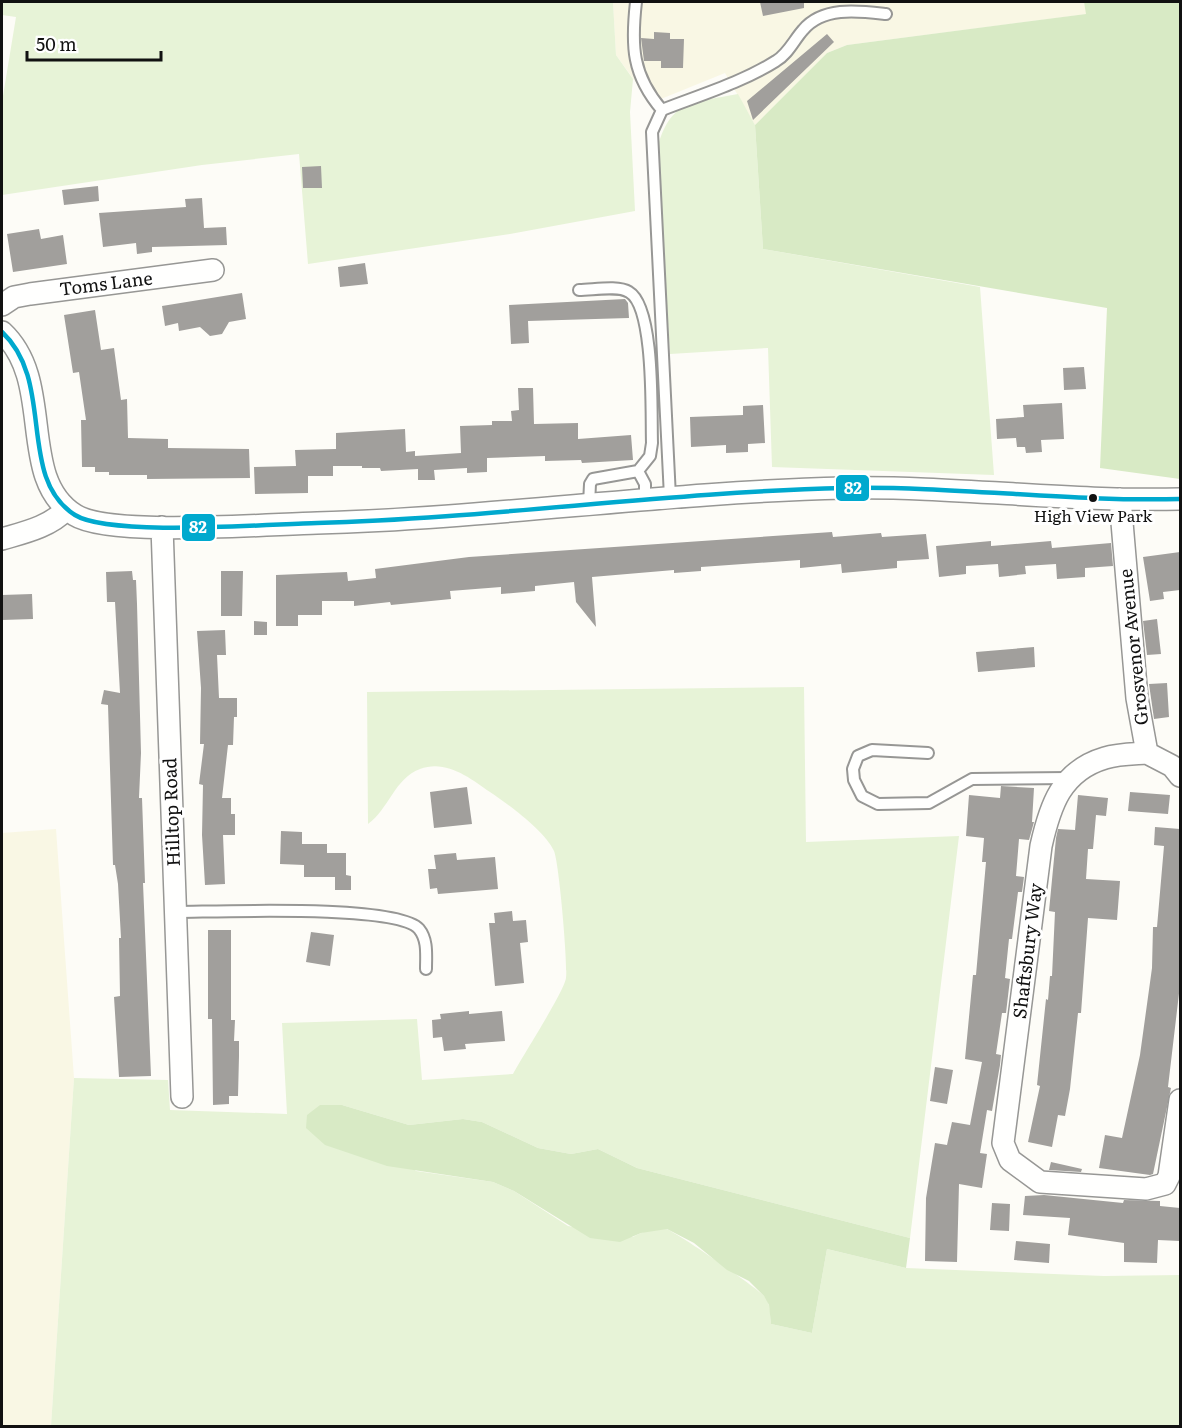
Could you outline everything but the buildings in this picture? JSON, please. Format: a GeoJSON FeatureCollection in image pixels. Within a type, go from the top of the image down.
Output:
{"type":"FeatureCollection","features":[{"type":"Feature","properties":{"kind":"street","name":"Toms Lane"},"geometry":{"type":"LineString","coordinates":[[2,304],[14,297],[30,294],[213,270]]}},
{"type":"Feature","properties":{"kind":"street"},"geometry":{"type":"LineString","coordinates":[[2,332],[18,351],[27,369],[44,470],[53,494],[67,509],[87,521],[99,524],[162,527],[482,514],[670,496],[849,488],[1120,499],[1180,499]]}},
{"type":"Feature","properties":{"kind":"street","name":"Grosvenor Avenue"},"geometry":{"type":"LineString","coordinates":[[1120,499],[1137,698],[1147,753]]}},
{"type":"Feature","properties":{"kind":"street"},"geometry":{"type":"LineString","coordinates":[[2,539],[42,527],[67,509]]}},
{"type":"Feature","properties":{"kind":"street","name":"Hilltop Road"},"geometry":{"type":"LineString","coordinates":[[162,527],[182,1096]]}},
{"type":"Feature","properties":{"kind":"street"},"geometry":{"type":"LineString","coordinates":[[1147,753],[1178,769]]}},
{"type":"Feature","properties":{"kind":"street","name":"Shaftsbury Way"},"geometry":{"type":"LineString","coordinates":[[1147,753],[1104,758],[1069,778],[1050,807],[1041,846],[1002,1143],[1010,1160],[1040,1182],[1146,1189],[1175,1181]]}},
{"type":"Feature","properties":{"kind":"street"},"geometry":{"type":"LineString","coordinates":[[1175,1181],[1180,1100]]}},
{"type":"Feature","properties":{"kind":"lane"},"geometry":{"type":"LineString","coordinates":[[636,2],[634,59],[643,84],[662,110]]}},
{"type":"Feature","properties":{"kind":"lane"},"geometry":{"type":"LineString","coordinates":[[670,496],[652,132],[662,110],[742,79],[778,60],[804,28],[817,19],[848,10],[886,14]]}},
{"type":"Feature","properties":{"kind":"lane"},"geometry":{"type":"LineString","coordinates":[[579,290],[626,290],[634,295],[644,312],[648,343],[652,443],[650,456],[638,471],[600,476],[593,480],[590,484],[589,504]]}},
{"type":"Feature","properties":{"kind":"lane"},"geometry":{"type":"LineString","coordinates":[[638,471],[645,484],[645,499]]}},
{"type":"Feature","properties":{"kind":"lane"},"geometry":{"type":"LineString","coordinates":[[928,753],[872,750],[858,756],[853,769],[854,780],[862,796],[878,804],[929,803],[972,778],[1069,778]]}},
{"type":"Feature","properties":{"kind":"lane"},"geometry":{"type":"LineString","coordinates":[[176,912],[337,912],[392,919],[417,927],[424,937],[426,969]]}},
{"type":"Feature","properties":{"kind":"shaded area"},"geometry":{"type":"Polygon","coordinates":[[[613,2],[1084,2],[1087,14],[847,45],[827,53],[755,125],[725,73],[656,101],[648,99],[616,55],[613,2]]]}},
{"type":"Feature","properties":{"kind":"shaded area"},"geometry":{"type":"Polygon","coordinates":[[[56,829],[74,1078],[51,1426],[2,1426],[2,833],[56,829]]]}},
{"type":"Feature","properties":{"kind":"green space"},"geometry":{"type":"Polygon","coordinates":[[[2,2],[613,2],[616,55],[633,79],[630,112],[635,211],[510,234],[308,264],[299,154],[202,165],[2,195],[2,102],[16,17],[2,15],[2,2]]]}},
{"type":"Feature","properties":{"kind":"green space"},"geometry":{"type":"Polygon","coordinates":[[[1084,2],[1180,2],[1180,479],[1100,468],[1107,308],[763,249],[755,125],[827,53],[847,45],[1086,14],[1084,2]]]}},
{"type":"Feature","properties":{"kind":"green space"},"geometry":{"type":"Polygon","coordinates":[[[738,94],[755,125],[763,249],[980,287],[994,475],[772,467],[768,348],[670,354],[657,150],[662,133],[676,112],[696,102],[738,94]]]}},
{"type":"Feature","properties":{"kind":"green space"},"geometry":{"type":"Polygon","coordinates":[[[804,687],[806,842],[959,836],[910,1238],[637,1168],[598,1149],[571,1154],[538,1148],[482,1122],[463,1119],[409,1125],[342,1105],[416,1171],[493,1182],[514,1191],[568,1226],[633,1237],[664,1228],[698,1248],[765,1297],[769,1306],[771,1324],[812,1333],[827,1249],[906,1268],[1104,1276],[1180,1275],[1180,1426],[51,1426],[74,1078],[168,1080],[170,1110],[287,1114],[282,1023],[417,1019],[422,1080],[513,1074],[564,985],[566,954],[556,859],[554,851],[543,835],[526,819],[466,776],[439,766],[420,769],[411,774],[368,824],[367,692],[804,687]]]}},
{"type":"Feature","properties":{"kind":"green space"},"geometry":{"type":"Polygon","coordinates":[[[320,1105],[342,1105],[409,1125],[463,1119],[482,1122],[538,1148],[571,1154],[598,1149],[637,1168],[910,1238],[906,1268],[827,1249],[812,1333],[771,1324],[769,1305],[764,1296],[749,1281],[727,1270],[694,1243],[667,1229],[641,1233],[620,1242],[590,1238],[514,1191],[493,1182],[387,1166],[325,1145],[306,1128],[307,1115],[320,1105]]]}},
{"type":"Feature","properties":{"kind":"transit line","name":"82"},"geometry":{"type":"LineString","coordinates":[[2,332],[18,353],[28,376],[40,454],[46,478],[57,499],[75,515],[93,522],[121,526],[191,528],[383,520],[712,494],[844,488],[1180,499]]}},
{"type":"Feature","properties":{"kind":"place","name":"High View Park"},"geometry":{"type":"Point","coordinates":[1093,498]}}]}
